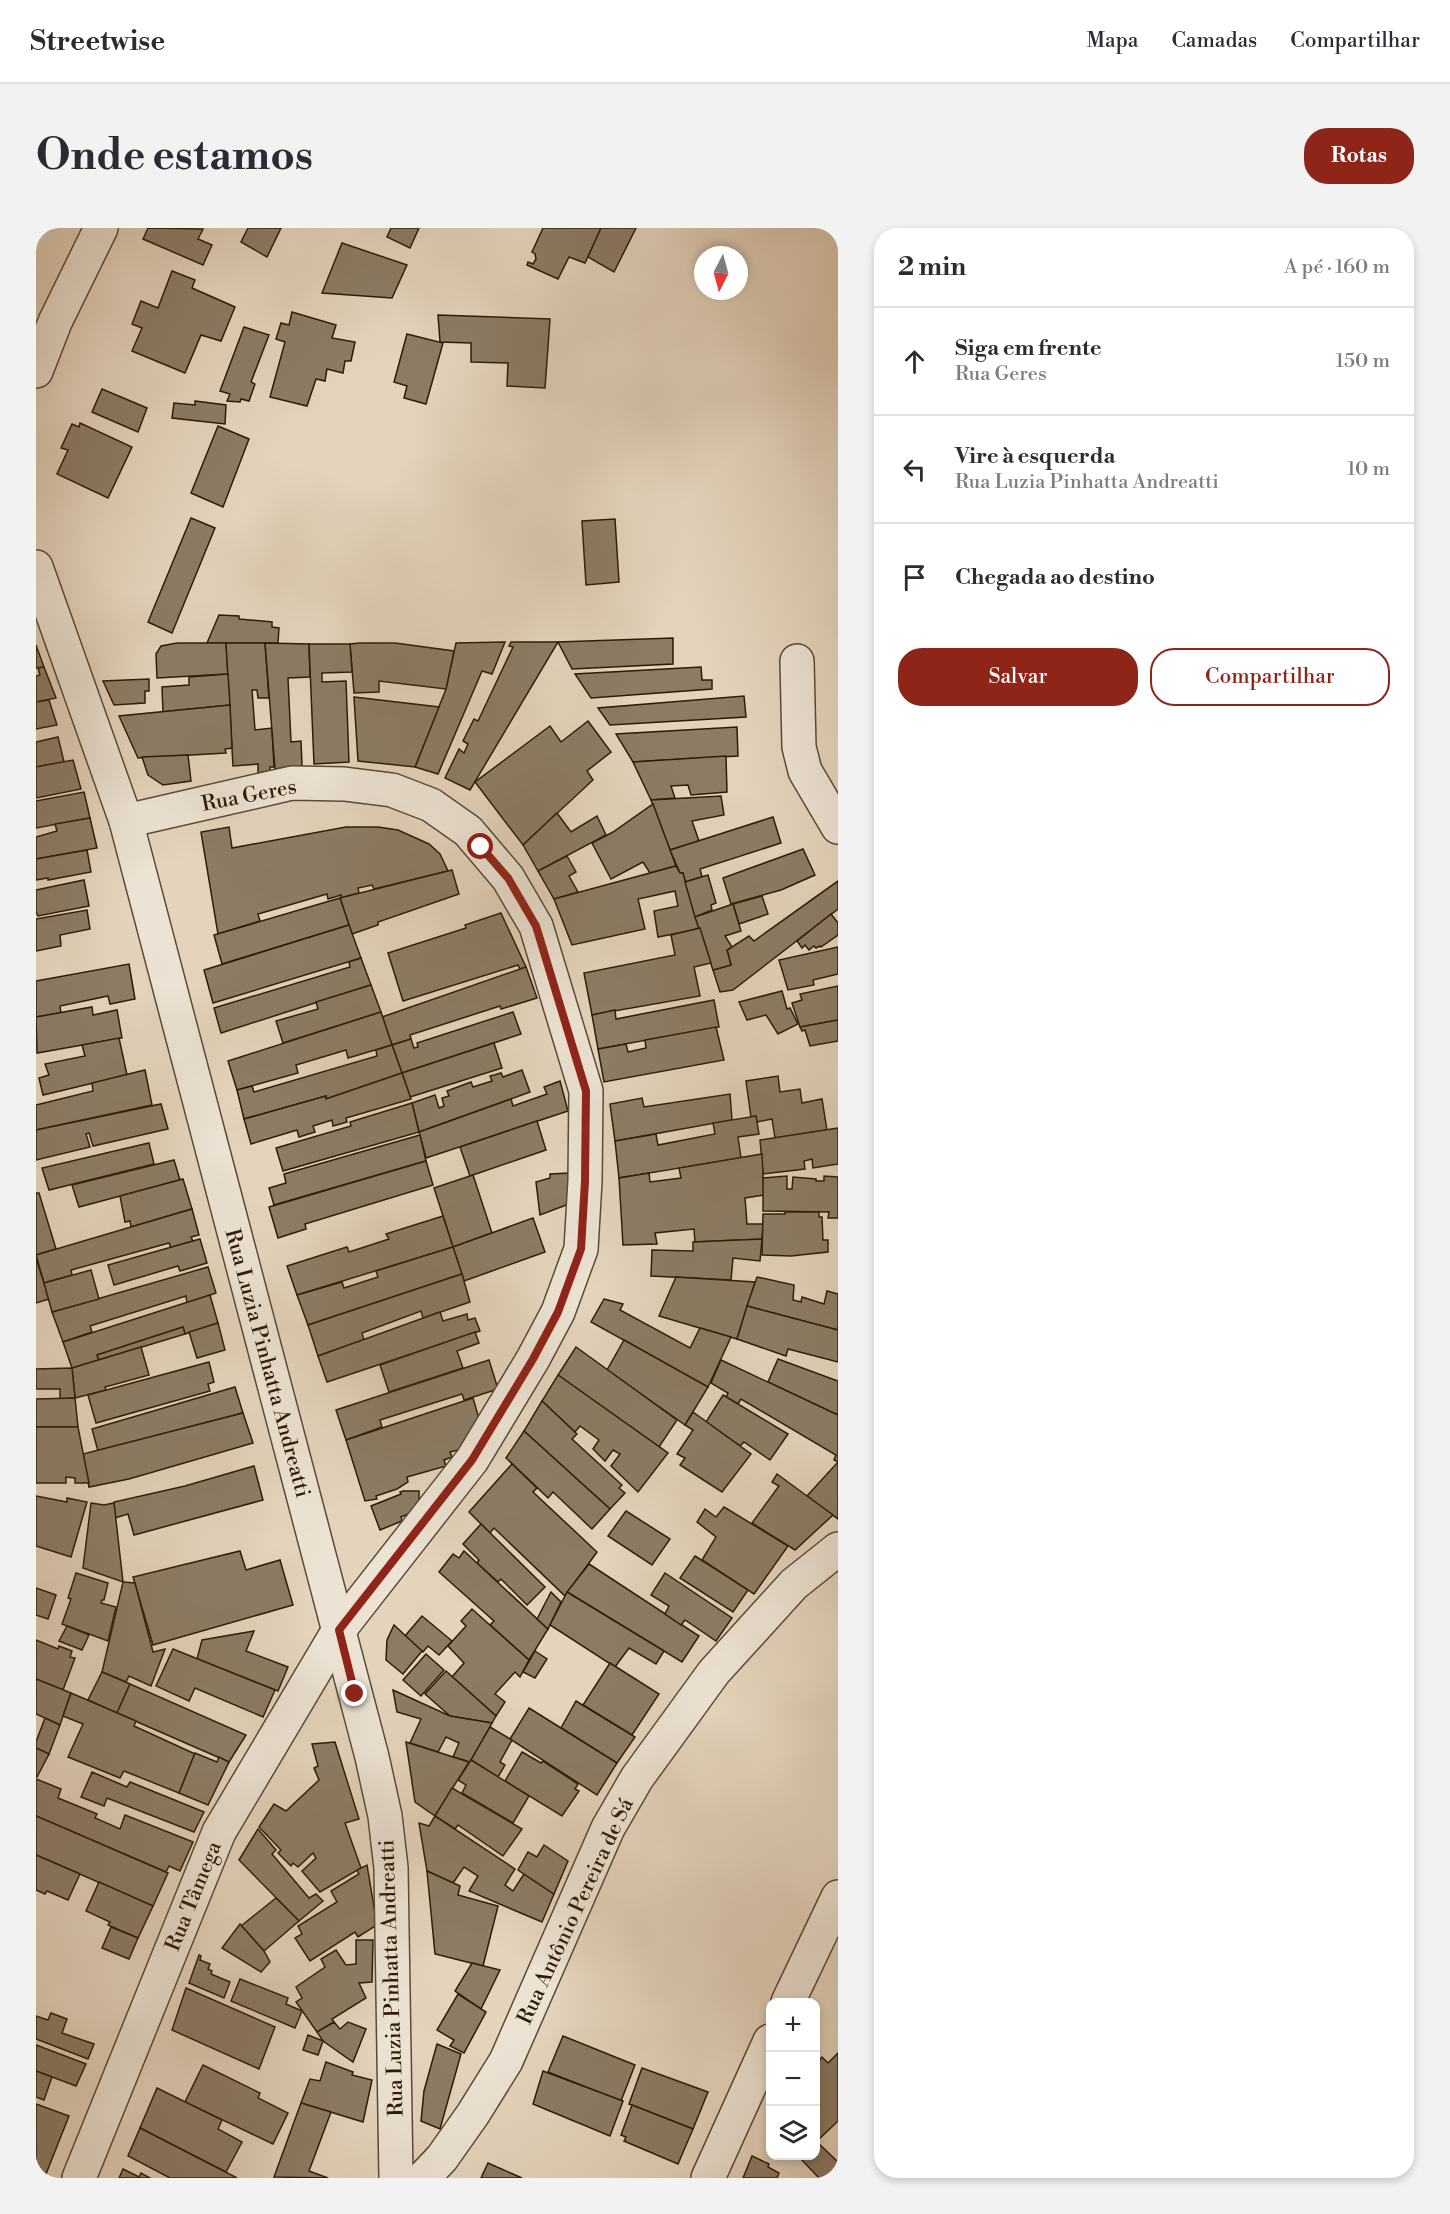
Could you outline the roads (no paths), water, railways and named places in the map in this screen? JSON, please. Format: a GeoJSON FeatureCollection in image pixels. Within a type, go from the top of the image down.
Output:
{"type":"FeatureCollection","features":[{"type":"Feature","properties":{"kind":"street"},"geometry":{"type":"LineString","coordinates":[[36,371],[55,322],[102,228]]}},
{"type":"Feature","properties":{"kind":"street","name":"Rua Luzia Pinhatta Andreatti"},"geometry":{"type":"LineString","coordinates":[[36,567],[126,821],[339,1630],[385,1816],[391,1868],[396,2178]]}},
{"type":"Feature","properties":{"kind":"street"},"geometry":{"type":"LineString","coordinates":[[797,661],[799,747],[806,771],[838,827]]}},
{"type":"Feature","properties":{"kind":"street","name":"Rua Geres"},"geometry":{"type":"LineString","coordinates":[[126,821],[292,783],[344,784],[392,790],[431,805],[468,831],[508,878],[536,926],[586,1091],[585,1181],[581,1249],[558,1312],[533,1359],[472,1460],[339,1630]]}},
{"type":"Feature","properties":{"kind":"street","name":"Rua Antônio Pereira de Sá"},"geometry":{"type":"LineString","coordinates":[[423,2178],[442,2158],[506,2061],[608,1828],[637,1778],[714,1672],[794,1584],[838,1549]]}},
{"type":"Feature","properties":{"kind":"street","name":"Rua Tâmega"},"geometry":{"type":"LineString","coordinates":[[79,2178],[219,1832],[339,1630]]}},
{"type":"Feature","properties":{"kind":"street"},"geometry":{"type":"LineString","coordinates":[[790,1998],[833,1919]]}},
{"type":"Feature","properties":{"kind":"street"},"geometry":{"type":"LineString","coordinates":[[708,2178],[766,2052]]}}]}
